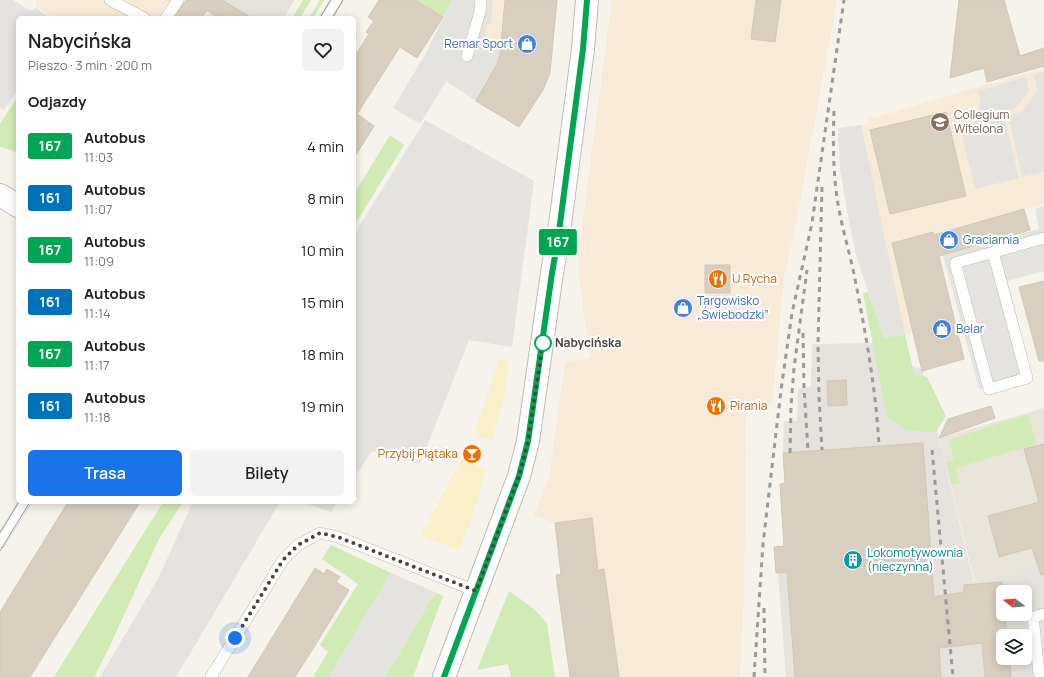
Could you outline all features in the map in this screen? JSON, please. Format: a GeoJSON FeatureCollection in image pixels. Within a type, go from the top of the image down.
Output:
{"type":"FeatureCollection","features":[{"type":"Feature","properties":{"kind":"street"},"geometry":{"type":"LineString","coordinates":[[444,677],[519,476],[528,441],[558,239],[583,49],[587,0]]}},
{"type":"Feature","properties":{"kind":"lane"},"geometry":{"type":"LineString","coordinates":[[110,0],[140,16]]}},
{"type":"Feature","properties":{"kind":"lane"},"geometry":{"type":"LineString","coordinates":[[167,16],[178,0]]}},
{"type":"Feature","properties":{"kind":"lane"},"geometry":{"type":"LineString","coordinates":[[327,16],[337,0]]}},
{"type":"Feature","properties":{"kind":"lane"},"geometry":{"type":"LineString","coordinates":[[467,56],[480,12],[481,0]]}},
{"type":"Feature","properties":{"kind":"lane"},"geometry":{"type":"LineString","coordinates":[[993,252],[1027,378],[989,389],[955,263],[993,252],[1044,238]]}},
{"type":"Feature","properties":{"kind":"lane"},"geometry":{"type":"LineString","coordinates":[[0,542],[24,504]]}},
{"type":"Feature","properties":{"kind":"lane"},"geometry":{"type":"LineString","coordinates":[[211,677],[283,560],[298,545],[320,533],[338,537],[476,591]]}},
{"type":"Feature","properties":{"kind":"lane"},"geometry":{"type":"LineString","coordinates":[[1043,677],[1039,673],[1033,618],[1044,614]]}},
{"type":"Feature","properties":{"kind":"shaded area"},"geometry":{"type":"Polygon","coordinates":[[[0,0],[13,0],[30,11],[36,8],[47,16],[16,16],[16,92],[4,110],[0,108],[0,0]]]}},
{"type":"Feature","properties":{"kind":"shaded area"},"geometry":{"type":"Polygon","coordinates":[[[36,0],[218,0],[207,16],[51,16],[36,6],[36,0]]]}},
{"type":"Feature","properties":{"kind":"shaded area"},"geometry":{"type":"Polygon","coordinates":[[[218,0],[294,0],[285,16],[207,16],[218,0]]]}},
{"type":"Feature","properties":{"kind":"shaded area"},"geometry":{"type":"Polygon","coordinates":[[[452,0],[493,0],[491,24],[486,24],[484,48],[501,49],[500,55],[497,64],[476,101],[446,81],[420,124],[393,108],[426,53],[452,0]]]}},
{"type":"Feature","properties":{"kind":"shaded area"},"geometry":{"type":"Polygon","coordinates":[[[493,0],[505,0],[501,49],[484,49],[486,24],[491,24],[493,0]]]}},
{"type":"Feature","properties":{"kind":"shaded area","name":"Targowisko „Świebodzki”"},"geometry":{"type":"Polygon","coordinates":[[[612,0],[837,0],[795,229],[784,277],[772,404],[746,407],[744,594],[740,677],[619,677],[604,570],[585,572],[584,561],[597,560],[592,518],[555,523],[534,515],[549,478],[565,362],[590,358],[579,276],[579,248],[612,0]]]}},
{"type":"Feature","properties":{"kind":"shaded area"},"geometry":{"type":"Polygon","coordinates":[[[1044,69],[1044,203],[934,235],[933,232],[892,243],[913,332],[884,338],[856,255],[840,168],[838,128],[869,124],[868,117],[873,118],[1044,69]]]}},
{"type":"Feature","properties":{"kind":"shaded area"},"geometry":{"type":"Polygon","coordinates":[[[1044,72],[1044,171],[1022,177],[1008,115],[1022,112],[1037,90],[1034,75],[1044,72]]]}},
{"type":"Feature","properties":{"kind":"shaded area"},"geometry":{"type":"Polygon","coordinates":[[[1026,77],[1029,91],[1017,107],[1003,111],[1019,178],[975,189],[960,127],[974,123],[981,101],[978,91],[1026,77]]]}},
{"type":"Feature","properties":{"kind":"shaded area"},"geometry":{"type":"Polygon","coordinates":[[[425,120],[534,181],[512,347],[469,340],[420,464],[372,451],[356,475],[356,232],[425,120]]]}},
{"type":"Feature","properties":{"kind":"shaded area"},"geometry":{"type":"Polygon","coordinates":[[[861,125],[905,334],[884,338],[856,255],[840,168],[838,128],[861,125]]]}},
{"type":"Feature","properties":{"kind":"shaded area"},"geometry":{"type":"Polygon","coordinates":[[[1044,206],[1044,271],[1007,281],[1032,374],[979,389],[943,255],[1039,229],[1035,209],[1044,206]]]}},
{"type":"Feature","properties":{"kind":"shaded area"},"geometry":{"type":"Polygon","coordinates":[[[873,343],[912,366],[922,369],[974,583],[1044,563],[1044,677],[786,677],[778,573],[776,573],[774,547],[784,546],[780,484],[785,483],[783,453],[784,421],[797,421],[798,389],[811,387],[812,344],[873,343]]]}},
{"type":"Feature","properties":{"kind":"shaded area"},"geometry":{"type":"Polygon","coordinates":[[[1044,408],[1044,563],[975,583],[939,438],[1044,408]]]}},
{"type":"Feature","properties":{"kind":"shaded area"},"geometry":{"type":"Polygon","coordinates":[[[192,504],[279,504],[176,677],[100,677],[158,579],[192,504]]]}},
{"type":"Feature","properties":{"kind":"shaded area"},"geometry":{"type":"Polygon","coordinates":[[[309,504],[336,504],[331,512],[309,504]]]}},
{"type":"Feature","properties":{"kind":"shaded area"},"geometry":{"type":"Polygon","coordinates":[[[391,573],[437,593],[430,601],[385,677],[329,677],[391,573]]]}},
{"type":"Feature","properties":{"kind":"green space"},"geometry":{"type":"Polygon","coordinates":[[[303,0],[311,0],[301,16],[293,16],[303,0]]]}},
{"type":"Feature","properties":{"kind":"green space"},"geometry":{"type":"Polygon","coordinates":[[[320,0],[324,0],[314,16],[310,16],[320,0]]]}},
{"type":"Feature","properties":{"kind":"green space"},"geometry":{"type":"Polygon","coordinates":[[[415,0],[452,0],[443,17],[415,0]]]}},
{"type":"Feature","properties":{"kind":"green space"},"geometry":{"type":"Polygon","coordinates":[[[16,99],[16,152],[0,147],[0,124],[16,99]]]}},
{"type":"Feature","properties":{"kind":"green space"},"geometry":{"type":"Polygon","coordinates":[[[390,135],[404,145],[356,223],[356,191],[390,135]]]}},
{"type":"Feature","properties":{"kind":"green space"},"geometry":{"type":"Polygon","coordinates":[[[868,292],[884,338],[905,334],[914,374],[927,377],[946,416],[935,433],[907,430],[887,417],[863,293],[868,292]]]}},
{"type":"Feature","properties":{"kind":"green space"},"geometry":{"type":"Polygon","coordinates":[[[1028,414],[1036,444],[956,468],[959,483],[952,485],[946,462],[954,460],[949,440],[1028,414]]]}},
{"type":"Feature","properties":{"kind":"green space"},"geometry":{"type":"Polygon","coordinates":[[[162,504],[182,504],[159,539],[94,677],[54,677],[162,504]]]}},
{"type":"Feature","properties":{"kind":"green space"},"geometry":{"type":"Polygon","coordinates":[[[331,545],[391,573],[329,677],[313,677],[328,652],[320,645],[358,584],[322,559],[331,545]]]}},
{"type":"Feature","properties":{"kind":"green space"},"geometry":{"type":"Polygon","coordinates":[[[509,591],[533,608],[547,623],[555,677],[511,677],[508,664],[477,670],[509,591]]]}},
{"type":"Feature","properties":{"kind":"green space"},"geometry":{"type":"Polygon","coordinates":[[[437,593],[443,596],[413,677],[385,677],[430,601],[437,593]]]}},
{"type":"Feature","properties":{"kind":"sand"},"geometry":{"type":"Polygon","coordinates":[[[500,359],[509,359],[505,392],[492,440],[474,435],[500,359]]]}},
{"type":"Feature","properties":{"kind":"sand"},"geometry":{"type":"Polygon","coordinates":[[[462,458],[486,470],[474,511],[459,551],[421,536],[462,458]]]}},
{"type":"Feature","properties":{"kind":"building"},"geometry":{"type":"Polygon","coordinates":[[[186,0],[222,0],[249,16],[216,16],[207,10],[203,16],[175,16],[186,0]]]}},
{"type":"Feature","properties":{"kind":"building"},"geometry":{"type":"Polygon","coordinates":[[[379,0],[415,0],[443,17],[417,58],[400,47],[357,114],[374,126],[356,155],[356,54],[369,34],[366,32],[374,21],[368,17],[379,0]]]}},
{"type":"Feature","properties":{"kind":"building"},"geometry":{"type":"Polygon","coordinates":[[[505,0],[557,0],[550,73],[543,90],[519,127],[476,101],[497,64],[500,55],[505,0]]]}},
{"type":"Feature","properties":{"kind":"building"},"geometry":{"type":"Polygon","coordinates":[[[756,0],[781,0],[775,42],[751,39],[756,0]]]}},
{"type":"Feature","properties":{"kind":"building"},"geometry":{"type":"Polygon","coordinates":[[[959,0],[1004,0],[1020,56],[1044,48],[1044,66],[987,82],[984,68],[950,78],[959,0]]]}},
{"type":"Feature","properties":{"kind":"building"},"geometry":{"type":"Polygon","coordinates":[[[946,112],[966,196],[890,214],[870,130],[946,112]]]}},
{"type":"Feature","properties":{"kind":"building"},"geometry":{"type":"Polygon","coordinates":[[[1024,209],[1030,230],[939,256],[964,359],[922,371],[892,243],[933,232],[934,235],[1024,209]]]}},
{"type":"Feature","properties":{"kind":"building","name":"U Rycha"},"geometry":{"type":"Polygon","coordinates":[[[705,265],[730,265],[730,293],[705,293],[705,265]]]}},
{"type":"Feature","properties":{"kind":"building"},"geometry":{"type":"Polygon","coordinates":[[[1044,281],[1044,361],[1039,361],[1019,287],[1044,281]]]}},
{"type":"Feature","properties":{"kind":"building"},"geometry":{"type":"Polygon","coordinates":[[[846,380],[847,405],[828,406],[827,381],[846,380]]]}},
{"type":"Feature","properties":{"kind":"building"},"geometry":{"type":"Polygon","coordinates":[[[991,406],[995,418],[939,438],[948,419],[991,406]]]}},
{"type":"Feature","properties":{"kind":"building","name":"Lokomotywownia (nieczynna)"},"geometry":{"type":"Polygon","coordinates":[[[923,443],[934,597],[964,592],[964,585],[1002,582],[1002,585],[996,585],[996,621],[1006,621],[1006,629],[996,629],[996,665],[1010,665],[1011,677],[985,677],[982,643],[939,648],[941,677],[795,677],[787,572],[776,573],[774,547],[784,546],[780,484],[785,483],[783,453],[923,443]]]}},
{"type":"Feature","properties":{"kind":"building"},"geometry":{"type":"Polygon","coordinates":[[[1044,444],[1044,575],[1041,575],[1032,548],[999,557],[988,516],[1039,502],[1024,449],[1044,444]]]}},
{"type":"Feature","properties":{"kind":"building"},"geometry":{"type":"Polygon","coordinates":[[[67,504],[139,504],[30,677],[0,677],[0,612],[67,504]]]}},
{"type":"Feature","properties":{"kind":"building"},"geometry":{"type":"Polygon","coordinates":[[[592,518],[598,570],[604,569],[619,677],[570,677],[556,575],[561,574],[555,523],[592,518]]]}},
{"type":"Feature","properties":{"kind":"building"},"geometry":{"type":"Polygon","coordinates":[[[315,568],[324,574],[327,569],[340,577],[336,582],[349,590],[314,647],[295,677],[248,677],[315,568]]]}},
{"type":"Feature","properties":{"kind":"tram line"},"geometry":{"type":"LineString","coordinates":[[321,16],[331,0]]}},
{"type":"Feature","properties":{"kind":"tram line"},"geometry":{"type":"LineString","coordinates":[[333,16],[343,0]]}},
{"type":"Feature","properties":{"kind":"tram line"},"geometry":{"type":"LineString","coordinates":[[0,533],[18,504]]}},
{"type":"Feature","properties":{"kind":"tram line"},"geometry":{"type":"LineString","coordinates":[[0,551],[29,504]]}},
{"type":"Feature","properties":{"kind":"railway"},"geometry":{"type":"LineString","coordinates":[[754,677],[763,544],[781,390],[792,313],[812,223],[844,0]]}},
{"type":"Feature","properties":{"kind":"railway"},"geometry":{"type":"LineString","coordinates":[[834,111],[833,141],[837,200],[854,274],[866,338],[873,381],[879,446]]}},
{"type":"Feature","properties":{"kind":"railway"},"geometry":{"type":"LineString","coordinates":[[822,187],[818,344],[822,450]]}},
{"type":"Feature","properties":{"kind":"railway"},"geometry":{"type":"LineString","coordinates":[[790,453],[791,406],[794,368],[807,270]]}},
{"type":"Feature","properties":{"kind":"railway"},"geometry":{"type":"LineString","coordinates":[[803,333],[804,388],[808,451]]}},
{"type":"Feature","properties":{"kind":"railway"},"geometry":{"type":"LineString","coordinates":[[932,450],[953,677]]}},
{"type":"Feature","properties":{"kind":"railway"},"geometry":{"type":"LineString","coordinates":[[764,608],[765,677]]}},
{"type":"Feature","properties":{"kind":"bus line","name":"167"},"geometry":{"type":"LineString","coordinates":[[444,677],[519,476],[528,441],[558,239],[583,49],[587,0]]}},
{"type":"Feature","properties":{"kind":"place","name":"Remar Sport"},"geometry":{"type":"Point","coordinates":[527,44]}},
{"type":"Feature","properties":{"kind":"place","name":"Collegium Witelona"},"geometry":{"type":"Point","coordinates":[940,122]}},
{"type":"Feature","properties":{"kind":"place","name":"Graciarnia"},"geometry":{"type":"Point","coordinates":[949,240]}},
{"type":"Feature","properties":{"kind":"place","name":"U Rycha"},"geometry":{"type":"Point","coordinates":[718,279]}},
{"type":"Feature","properties":{"kind":"place","name":"Targowisko „Świebodzki”"},"geometry":{"type":"Point","coordinates":[683,308]}},
{"type":"Feature","properties":{"kind":"place","name":"Belar"},"geometry":{"type":"Point","coordinates":[942,329]}},
{"type":"Feature","properties":{"kind":"place","name":"Nabycińska"},"geometry":{"type":"Point","coordinates":[543,343]}},
{"type":"Feature","properties":{"kind":"place","name":"Pirania"},"geometry":{"type":"Point","coordinates":[716,406]}},
{"type":"Feature","properties":{"kind":"place","name":"Przybij Piątaka"},"geometry":{"type":"Point","coordinates":[472,454]}},
{"type":"Feature","properties":{"kind":"place","name":"Lokomotywownia (nieczynna)"},"geometry":{"type":"Point","coordinates":[853,560]}},
{"type":"Feature","properties":{"kind":"route"},"geometry":{"type":"LineString","coordinates":[[235,638],[283,560],[298,545],[320,533],[338,537],[476,591],[519,476],[528,441],[543,343]]}}]}
